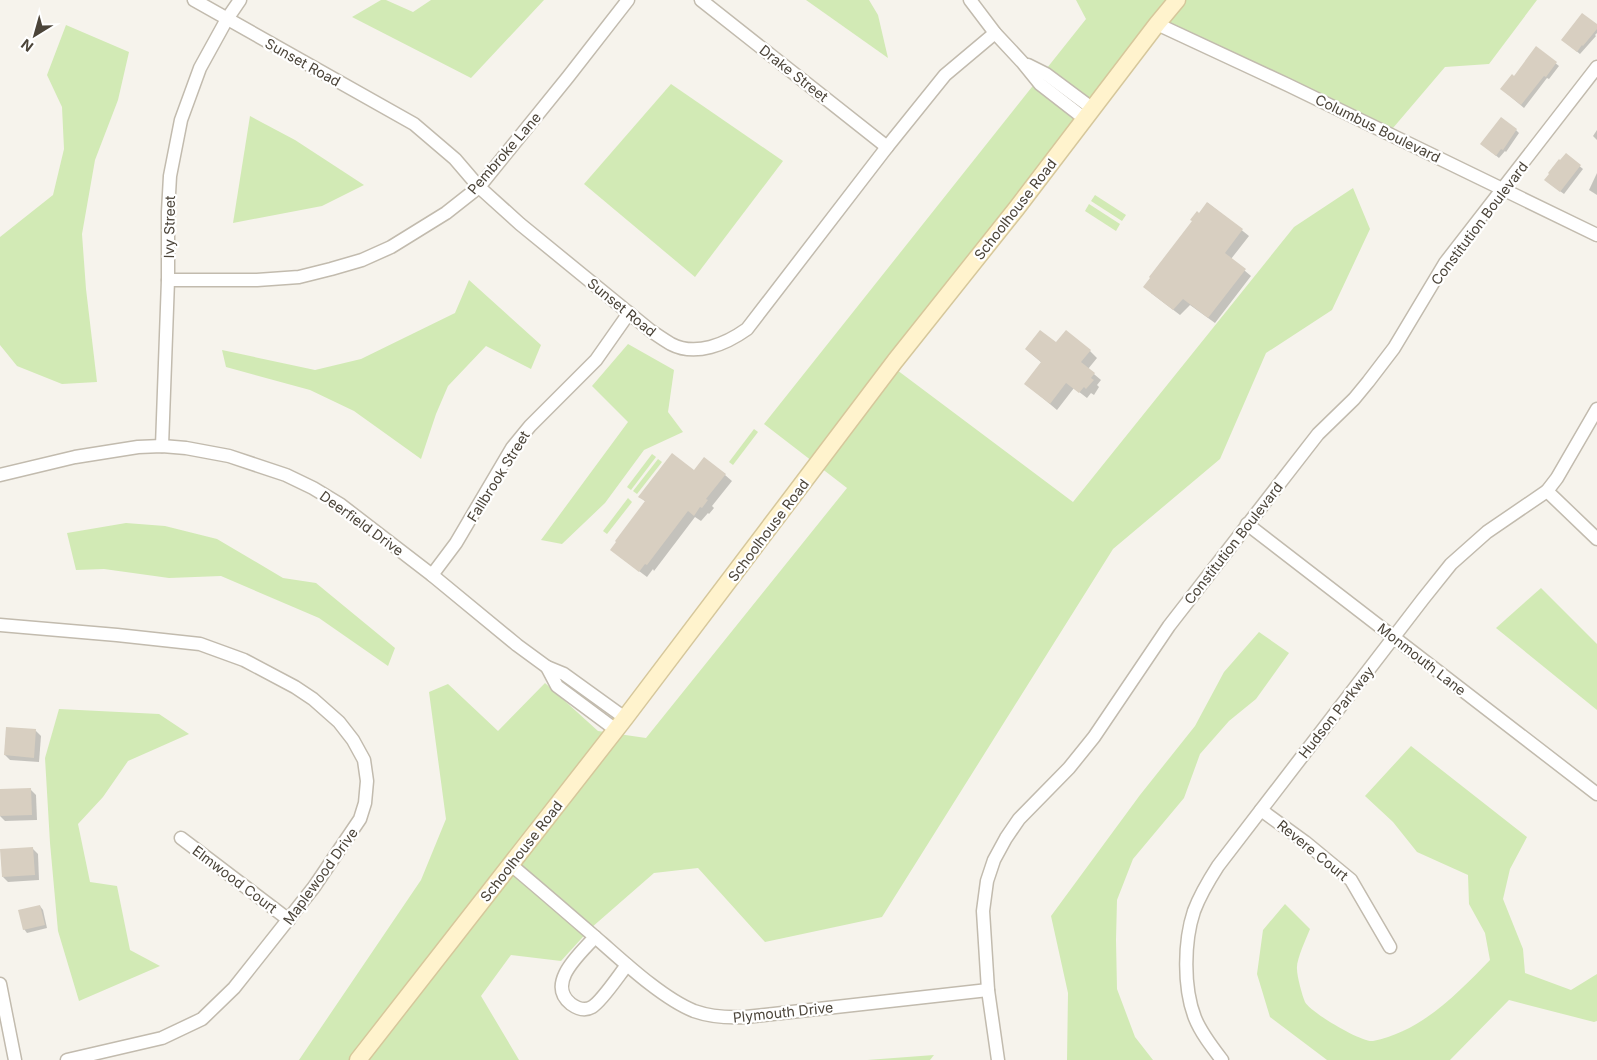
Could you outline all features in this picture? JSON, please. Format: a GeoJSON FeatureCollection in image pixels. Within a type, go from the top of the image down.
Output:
{"type":"FeatureCollection","features":[{"type":"Feature","properties":{"kind":"street","name":"Sunset Road"},"geometry":{"type":"LineString","coordinates":[[194,0],[414,124],[455,159],[479,187],[520,224],[651,331],[672,344],[688,349],[706,349],[735,338],[747,328],[887,147],[946,75],[995,33]]}},
{"type":"Feature","properties":{"kind":"street","name":"Ivy Street"},"geometry":{"type":"LineString","coordinates":[[162,446],[170,176],[181,120],[200,68],[227,19],[240,0]]}},
{"type":"Feature","properties":{"kind":"street","name":"Pembroke Lane"},"geometry":{"type":"LineString","coordinates":[[168,280],[258,280],[299,277],[362,260],[391,246],[446,213],[479,187],[628,0]]}},
{"type":"Feature","properties":{"kind":"street","name":"Drake Street"},"geometry":{"type":"LineString","coordinates":[[701,0],[887,147]]}},
{"type":"Feature","properties":{"kind":"street"},"geometry":{"type":"LineString","coordinates":[[970,0],[995,33],[1024,63],[1040,84],[1089,114]]}},
{"type":"Feature","properties":{"kind":"street","name":"Schoolhouse Road"},"geometry":{"type":"LineString","coordinates":[[358,1060],[621,724],[895,361],[1016,209],[1177,0]]}},
{"type":"Feature","properties":{"kind":"street","name":"Columbus Boulevard"},"geometry":{"type":"LineString","coordinates":[[1157,24],[1297,89],[1597,235]]}},
{"type":"Feature","properties":{"kind":"street","name":"Constitution Boulevard"},"geometry":{"type":"LineString","coordinates":[[998,1060],[988,990],[983,911],[987,881],[994,860],[1006,838],[1019,819],[1069,768],[1094,738],[1169,626],[1318,434],[1354,399],[1368,382],[1394,348],[1445,263],[1597,67]]}},
{"type":"Feature","properties":{"kind":"street","name":"Fallbrook Street"},"geometry":{"type":"LineString","coordinates":[[432,575],[456,543],[512,448],[530,426],[596,360],[629,313]]}},
{"type":"Feature","properties":{"kind":"street","name":"Hudson Parkway"},"geometry":{"type":"LineString","coordinates":[[1222,1060],[1203,1034],[1195,1018],[1186,976],[1194,911],[1207,882],[1451,564],[1488,532],[1547,490],[1557,478],[1597,409]]}},
{"type":"Feature","properties":{"kind":"street","name":"Deerfield Drive"},"geometry":{"type":"LineString","coordinates":[[0,475],[68,458],[138,447],[162,446],[186,448],[229,456],[286,475],[314,488],[341,505],[547,667],[557,686],[621,724]]}},
{"type":"Feature","properties":{"kind":"street"},"geometry":{"type":"LineString","coordinates":[[1547,490],[1597,539]]}},
{"type":"Feature","properties":{"kind":"street","name":"Monmouth Lane"},"geometry":{"type":"LineString","coordinates":[[1247,524],[1597,794]]}},
{"type":"Feature","properties":{"kind":"street","name":"Maplewood Drive"},"geometry":{"type":"LineString","coordinates":[[0,625],[117,634],[200,644],[244,660],[295,687],[313,699],[339,722],[353,740],[364,760],[367,781],[365,803],[360,819],[314,887],[234,988],[202,1019],[162,1038],[67,1060]]}},
{"type":"Feature","properties":{"kind":"street","name":"Revere Court"},"geometry":{"type":"LineString","coordinates":[[1261,810],[1305,842],[1351,880],[1390,947]]}},
{"type":"Feature","properties":{"kind":"street","name":"Elmwood Court"},"geometry":{"type":"LineString","coordinates":[[180,838],[289,920]]}},
{"type":"Feature","properties":{"kind":"street","name":"Plymouth Drive"},"geometry":{"type":"LineString","coordinates":[[510,864],[627,965],[675,1002],[711,1016],[726,1018],[988,990]]}},
{"type":"Feature","properties":{"kind":"street"},"geometry":{"type":"LineString","coordinates":[[595,937],[566,970],[562,979],[565,999],[575,1007],[585,1010],[594,1006],[627,965]]}},
{"type":"Feature","properties":{"kind":"street"},"geometry":{"type":"LineString","coordinates":[[0,984],[15,1060]]}},
{"type":"Feature","properties":{"kind":"green space"},"geometry":{"type":"Polygon","coordinates":[[[381,0],[386,0],[413,12],[431,0],[544,0],[471,78],[352,17],[381,0]]]}},
{"type":"Feature","properties":{"kind":"green space"},"geometry":{"type":"Polygon","coordinates":[[[806,0],[869,0],[878,15],[888,58],[806,0]]]}},
{"type":"Feature","properties":{"kind":"green space"},"geometry":{"type":"Polygon","coordinates":[[[1076,0],[1537,0],[1489,64],[1445,67],[1393,128],[1159,23],[897,370],[1073,502],[1294,227],[1353,188],[1370,229],[1332,310],[1266,353],[1220,459],[1113,549],[882,917],[765,942],[698,868],[654,873],[591,928],[561,961],[511,955],[481,996],[519,1060],[299,1060],[421,880],[446,819],[429,692],[448,684],[498,731],[545,683],[598,731],[646,738],[847,488],[764,424],[1086,19],[1076,0]]]}},
{"type":"Feature","properties":{"kind":"green space"},"geometry":{"type":"Polygon","coordinates":[[[66,25],[129,52],[118,100],[95,160],[82,234],[86,289],[97,382],[62,384],[17,366],[0,345],[0,237],[53,195],[64,149],[62,107],[47,75],[66,25]]]}},
{"type":"Feature","properties":{"kind":"green space"},"geometry":{"type":"Polygon","coordinates":[[[671,84],[783,161],[695,277],[584,184],[671,84]]]}},
{"type":"Feature","properties":{"kind":"green space"},"geometry":{"type":"Polygon","coordinates":[[[250,116],[295,140],[364,185],[322,206],[233,223],[250,116]]]}},
{"type":"Feature","properties":{"kind":"green space"},"geometry":{"type":"Polygon","coordinates":[[[1095,195],[1126,215],[1122,221],[1091,201],[1095,195]]]}},
{"type":"Feature","properties":{"kind":"green space"},"geometry":{"type":"Polygon","coordinates":[[[1089,204],[1120,224],[1116,231],[1085,211],[1089,204]]]}},
{"type":"Feature","properties":{"kind":"green space"},"geometry":{"type":"Polygon","coordinates":[[[469,280],[541,345],[531,369],[486,346],[448,386],[436,414],[421,459],[354,411],[310,390],[226,367],[222,350],[315,370],[361,359],[455,313],[469,280]]]}},
{"type":"Feature","properties":{"kind":"green space"},"geometry":{"type":"Polygon","coordinates":[[[628,344],[674,370],[668,412],[683,432],[644,450],[605,503],[562,544],[541,540],[628,422],[592,386],[628,344]]]}},
{"type":"Feature","properties":{"kind":"green space"},"geometry":{"type":"Polygon","coordinates":[[[754,429],[758,432],[733,465],[729,462],[754,429]]]}},
{"type":"Feature","properties":{"kind":"green space"},"geometry":{"type":"Polygon","coordinates":[[[652,454],[656,457],[631,490],[627,487],[652,454]]]}},
{"type":"Feature","properties":{"kind":"green space"},"geometry":{"type":"Polygon","coordinates":[[[658,459],[662,462],[637,494],[633,491],[658,459]]]}},
{"type":"Feature","properties":{"kind":"green space"},"geometry":{"type":"Polygon","coordinates":[[[628,498],[632,502],[607,534],[603,531],[628,498]]]}},
{"type":"Feature","properties":{"kind":"green space"},"geometry":{"type":"Polygon","coordinates":[[[126,523],[165,526],[217,539],[283,578],[316,583],[395,648],[388,666],[319,618],[221,576],[169,578],[104,569],[76,570],[67,533],[126,523]]]}},
{"type":"Feature","properties":{"kind":"green space"},"geometry":{"type":"Polygon","coordinates":[[[1541,588],[1597,644],[1597,710],[1496,628],[1541,588]]]}},
{"type":"Feature","properties":{"kind":"green space"},"geometry":{"type":"Polygon","coordinates":[[[1259,632],[1289,653],[1256,699],[1229,721],[1200,754],[1184,798],[1133,859],[1117,900],[1117,989],[1135,1037],[1153,1060],[1067,1060],[1068,993],[1051,916],[1140,795],[1195,726],[1224,672],[1259,632]]]}},
{"type":"Feature","properties":{"kind":"green space"},"geometry":{"type":"Polygon","coordinates":[[[59,709],[159,714],[189,734],[128,761],[103,797],[78,824],[90,882],[117,886],[130,950],[160,966],[79,1001],[58,931],[50,843],[45,758],[59,709]]]}},
{"type":"Feature","properties":{"kind":"green space"},"geometry":{"type":"Polygon","coordinates":[[[1411,746],[1527,837],[1510,869],[1503,899],[1523,949],[1525,973],[1571,990],[1597,974],[1597,1021],[1594,1022],[1509,1000],[1450,1060],[1327,1060],[1270,1017],[1257,974],[1263,930],[1285,904],[1310,929],[1297,965],[1305,1002],[1316,1013],[1348,1032],[1367,1040],[1373,1041],[1391,1036],[1423,1020],[1438,1010],[1465,986],[1490,960],[1485,933],[1469,904],[1468,875],[1417,852],[1393,822],[1365,796],[1411,746]]]}},
{"type":"Feature","properties":{"kind":"green space"},"geometry":{"type":"Polygon","coordinates":[[[934,1055],[930,1060],[867,1060],[934,1055]]]}},
{"type":"Feature","properties":{"kind":"building"},"geometry":{"type":"Polygon","coordinates":[[[1582,13],[1597,24],[1597,29],[1577,52],[1561,40],[1582,13]]]}},
{"type":"Feature","properties":{"kind":"building"},"geometry":{"type":"Polygon","coordinates":[[[1536,46],[1557,62],[1521,105],[1500,89],[1512,74],[1514,76],[1536,46]]]}},
{"type":"Feature","properties":{"kind":"building"},"geometry":{"type":"Polygon","coordinates":[[[1501,117],[1517,129],[1503,150],[1501,149],[1496,156],[1480,144],[1501,117]]]}},
{"type":"Feature","properties":{"kind":"building"},"geometry":{"type":"Polygon","coordinates":[[[1566,153],[1581,165],[1560,192],[1544,180],[1559,159],[1566,153]]]}},
{"type":"Feature","properties":{"kind":"building"},"geometry":{"type":"Polygon","coordinates":[[[1207,202],[1243,229],[1225,253],[1246,269],[1208,318],[1183,299],[1173,310],[1143,287],[1192,221],[1190,220],[1197,211],[1199,213],[1207,202]]]}},
{"type":"Feature","properties":{"kind":"building"},"geometry":{"type":"Polygon","coordinates":[[[1040,330],[1056,342],[1066,330],[1091,350],[1081,362],[1095,373],[1091,378],[1094,380],[1086,389],[1084,387],[1079,393],[1066,383],[1050,404],[1024,384],[1041,362],[1025,349],[1040,330]]]}},
{"type":"Feature","properties":{"kind":"building"},"geometry":{"type":"Polygon","coordinates":[[[672,453],[694,470],[704,457],[726,474],[706,499],[708,500],[702,508],[700,507],[694,516],[688,511],[647,565],[645,564],[639,572],[610,550],[645,501],[638,497],[672,453]]]}},
{"type":"Feature","properties":{"kind":"building"},"geometry":{"type":"Polygon","coordinates":[[[6,727],[36,729],[34,758],[4,755],[6,727]]]}},
{"type":"Feature","properties":{"kind":"building"},"geometry":{"type":"Polygon","coordinates":[[[31,788],[32,815],[0,816],[0,789],[31,788]]]}},
{"type":"Feature","properties":{"kind":"building"},"geometry":{"type":"Polygon","coordinates":[[[33,847],[35,875],[2,877],[0,849],[33,847]]]}},
{"type":"Feature","properties":{"kind":"building"},"geometry":{"type":"Polygon","coordinates":[[[40,905],[45,925],[23,930],[18,910],[40,905]]]}}]}
